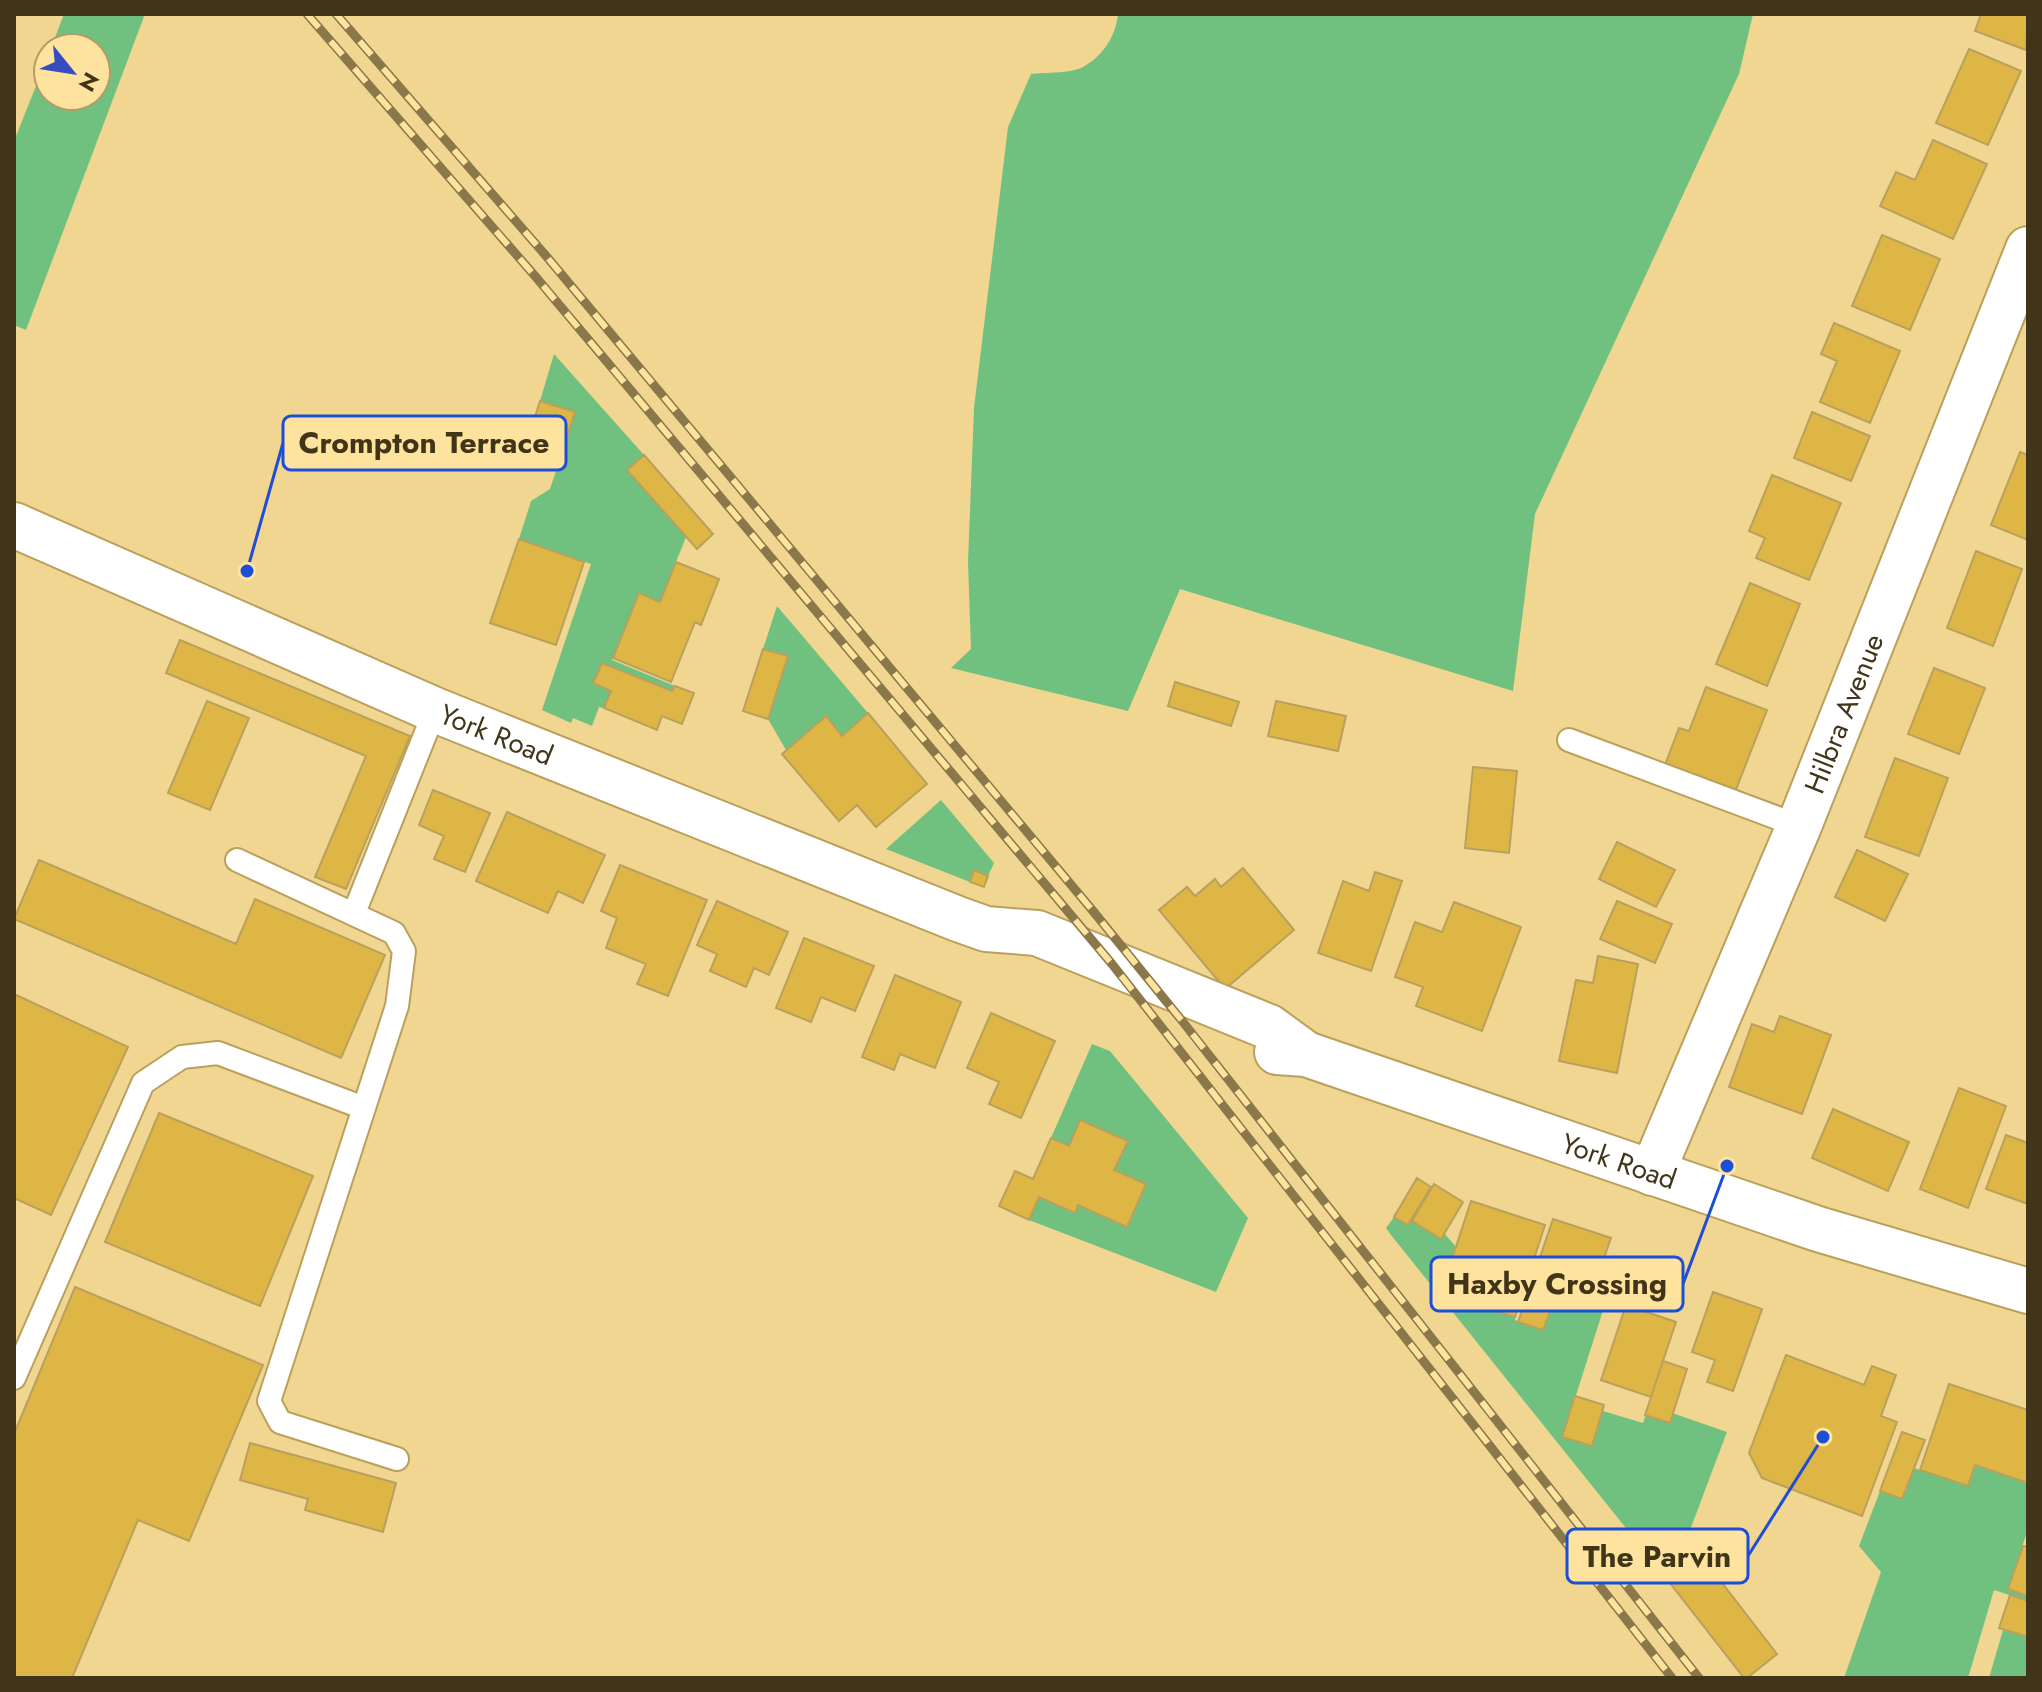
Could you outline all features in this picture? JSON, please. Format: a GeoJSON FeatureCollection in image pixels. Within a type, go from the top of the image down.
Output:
{"type":"FeatureCollection","features":[{"type":"Feature","properties":{"kind":"street","name":"Hilbra Avenue"},"geometry":{"type":"LineString","coordinates":[[1652,1173],[1799,826],[2028,249]]}},
{"type":"Feature","properties":{"kind":"street","name":"York Road"},"geometry":{"type":"LineString","coordinates":[[14,525],[435,710],[986,929],[1037,933],[1269,1027],[1306,1054],[1818,1229],[2028,1291]]}},
{"type":"Feature","properties":{"kind":"lane"},"geometry":{"type":"LineString","coordinates":[[354,913],[435,710]]}},
{"type":"Feature","properties":{"kind":"lane"},"geometry":{"type":"LineString","coordinates":[[1569,740],[1799,826]]}},
{"type":"Feature","properties":{"kind":"lane"},"geometry":{"type":"LineString","coordinates":[[237,860],[394,933],[404,951],[397,1006],[269,1401],[280,1422],[397,1459]]}},
{"type":"Feature","properties":{"kind":"lane"},"geometry":{"type":"LineString","coordinates":[[14,1378],[143,1083],[182,1057],[218,1053],[364,1108]]}},
{"type":"Feature","properties":{"kind":"green space"},"geometry":{"type":"Polygon","coordinates":[[[64,14],[145,14],[112,102],[112,32],[57,32],[64,14]]]}},
{"type":"Feature","properties":{"kind":"green space"},"geometry":{"type":"Polygon","coordinates":[[[1118,14],[1753,14],[1739,74],[1535,514],[1513,691],[1180,589],[1128,711],[951,668],[971,649],[968,562],[974,408],[1008,127],[1031,74],[1072,71],[1083,67],[1107,45],[1118,14]]]}},
{"type":"Feature","properties":{"kind":"green space"},"geometry":{"type":"Polygon","coordinates":[[[32,96],[32,112],[108,112],[26,330],[14,325],[14,141],[32,96]]]}},
{"type":"Feature","properties":{"kind":"green space"},"geometry":{"type":"Polygon","coordinates":[[[554,354],[644,455],[628,471],[686,537],[660,602],[639,594],[612,660],[675,686],[672,691],[602,663],[593,683],[611,691],[604,708],[599,707],[592,726],[573,718],[571,723],[542,710],[591,564],[519,539],[531,501],[550,489],[575,413],[540,401],[554,354]]]}},
{"type":"Feature","properties":{"kind":"green space"},"geometry":{"type":"Polygon","coordinates":[[[777,606],[868,713],[842,736],[825,717],[786,750],[768,719],[788,657],[763,649],[777,606]]]}},
{"type":"Feature","properties":{"kind":"green space"},"geometry":{"type":"Polygon","coordinates":[[[941,800],[994,863],[988,876],[974,871],[970,882],[886,849],[941,800]]]}},
{"type":"Feature","properties":{"kind":"green space"},"geometry":{"type":"Polygon","coordinates":[[[1092,1044],[1110,1051],[1248,1218],[1216,1292],[1029,1220],[1039,1197],[1074,1213],[1078,1205],[1145,1184],[1114,1170],[1127,1141],[1080,1120],[1069,1146],[1051,1138],[1092,1044]]]}},
{"type":"Feature","properties":{"kind":"green space"},"geometry":{"type":"Polygon","coordinates":[[[1394,1217],[1412,1221],[1441,1238],[1444,1233],[1456,1247],[1453,1257],[1487,1268],[1481,1287],[1497,1292],[1492,1310],[1515,1317],[1515,1320],[1543,1330],[1554,1301],[1567,1305],[1572,1292],[1605,1304],[1563,1436],[1592,1446],[1603,1411],[1643,1423],[1649,1405],[1727,1432],[1670,1583],[1391,1235],[1386,1228],[1394,1217]]]}},
{"type":"Feature","properties":{"kind":"green space"},"geometry":{"type":"Polygon","coordinates":[[[1975,1465],[2028,1483],[2028,1529],[2008,1589],[2028,1596],[2028,1601],[1994,1590],[1968,1678],[1844,1678],[1881,1572],[1859,1546],[1880,1491],[1902,1499],[1914,1468],[1968,1486],[1975,1465]]]}},
{"type":"Feature","properties":{"kind":"green space"},"geometry":{"type":"Polygon","coordinates":[[[2003,1630],[2028,1637],[2028,1678],[1989,1678],[2003,1630]]]}},
{"type":"Feature","properties":{"kind":"building"},"geometry":{"type":"Polygon","coordinates":[[[1981,14],[2028,14],[2026,50],[1975,31],[1981,14]]]}},
{"type":"Feature","properties":{"kind":"building"},"geometry":{"type":"Polygon","coordinates":[[[1969,49],[2021,71],[1988,145],[1936,123],[1969,49]]]}},
{"type":"Feature","properties":{"kind":"building"},"geometry":{"type":"Polygon","coordinates":[[[1933,140],[1987,164],[1953,239],[1880,206],[1896,172],[1915,180],[1933,140]]]}},
{"type":"Feature","properties":{"kind":"building"},"geometry":{"type":"Polygon","coordinates":[[[1882,235],[1940,259],[1910,330],[1852,306],[1882,235]]]}},
{"type":"Feature","properties":{"kind":"building"},"geometry":{"type":"Polygon","coordinates":[[[1834,323],[1900,351],[1870,423],[1820,402],[1837,361],[1821,354],[1834,323]]]}},
{"type":"Feature","properties":{"kind":"building"},"geometry":{"type":"Polygon","coordinates":[[[540,401],[575,412],[559,462],[524,451],[540,401]]]}},
{"type":"Feature","properties":{"kind":"building"},"geometry":{"type":"Polygon","coordinates":[[[1812,412],[1870,436],[1851,481],[1794,458],[1812,412]]]}},
{"type":"Feature","properties":{"kind":"building"},"geometry":{"type":"Polygon","coordinates":[[[2020,452],[2028,455],[2028,540],[1991,525],[2020,452]]]}},
{"type":"Feature","properties":{"kind":"building"},"geometry":{"type":"Polygon","coordinates":[[[644,455],[713,534],[697,549],[627,470],[644,455]]]}},
{"type":"Feature","properties":{"kind":"building"},"geometry":{"type":"Polygon","coordinates":[[[1772,475],[1841,503],[1809,580],[1756,558],[1765,538],[1749,531],[1772,475]]]}},
{"type":"Feature","properties":{"kind":"building"},"geometry":{"type":"Polygon","coordinates":[[[519,539],[584,562],[556,645],[490,623],[519,539]]]}},
{"type":"Feature","properties":{"kind":"building"},"geometry":{"type":"Polygon","coordinates":[[[1976,551],[2022,569],[1993,646],[1947,628],[1976,551]]]}},
{"type":"Feature","properties":{"kind":"building"},"geometry":{"type":"Polygon","coordinates":[[[676,562],[719,579],[701,625],[695,622],[671,682],[613,658],[639,593],[660,602],[676,562]]]}},
{"type":"Feature","properties":{"kind":"building"},"geometry":{"type":"Polygon","coordinates":[[[1750,583],[1800,604],[1767,686],[1716,664],[1750,583]]]}},
{"type":"Feature","properties":{"kind":"building"},"geometry":{"type":"Polygon","coordinates":[[[180,640],[410,736],[346,889],[315,877],[366,756],[166,673],[180,640]]]}},
{"type":"Feature","properties":{"kind":"building"},"geometry":{"type":"Polygon","coordinates":[[[763,649],[788,656],[768,719],[743,711],[763,649]]]}},
{"type":"Feature","properties":{"kind":"building"},"geometry":{"type":"Polygon","coordinates":[[[602,663],[672,691],[675,686],[694,693],[682,724],[662,716],[657,730],[604,708],[611,691],[593,683],[602,663]]]}},
{"type":"Feature","properties":{"kind":"building"},"geometry":{"type":"Polygon","coordinates":[[[1934,668],[1985,688],[1959,754],[1908,734],[1934,668]]]}},
{"type":"Feature","properties":{"kind":"building"},"geometry":{"type":"Polygon","coordinates":[[[1175,682],[1239,702],[1231,726],[1168,706],[1175,682]]]}},
{"type":"Feature","properties":{"kind":"building"},"geometry":{"type":"Polygon","coordinates":[[[1706,687],[1767,710],[1735,792],[1665,765],[1679,728],[1689,731],[1706,687]]]}},
{"type":"Feature","properties":{"kind":"building"},"geometry":{"type":"Polygon","coordinates":[[[207,701],[249,718],[210,810],[168,793],[207,701]]]}},
{"type":"Feature","properties":{"kind":"building"},"geometry":{"type":"Polygon","coordinates":[[[1276,701],[1346,716],[1338,751],[1268,736],[1276,701]]]}},
{"type":"Feature","properties":{"kind":"building"},"geometry":{"type":"Polygon","coordinates":[[[868,713],[927,784],[876,827],[857,805],[839,821],[782,754],[826,716],[842,736],[868,713]]]}},
{"type":"Feature","properties":{"kind":"building"},"geometry":{"type":"Polygon","coordinates":[[[1895,758],[1948,778],[1919,856],[1865,837],[1895,758]]]}},
{"type":"Feature","properties":{"kind":"building"},"geometry":{"type":"Polygon","coordinates":[[[1473,767],[1517,771],[1509,853],[1465,848],[1473,767]]]}},
{"type":"Feature","properties":{"kind":"building"},"geometry":{"type":"Polygon","coordinates":[[[433,790],[490,813],[465,872],[434,859],[444,836],[419,825],[433,790]]]}},
{"type":"Feature","properties":{"kind":"building"},"geometry":{"type":"Polygon","coordinates":[[[507,812],[605,855],[583,903],[558,891],[548,913],[476,881],[507,812]]]}},
{"type":"Feature","properties":{"kind":"building"},"geometry":{"type":"Polygon","coordinates":[[[1617,842],[1675,870],[1656,907],[1599,879],[1617,842]]]}},
{"type":"Feature","properties":{"kind":"building"},"geometry":{"type":"Polygon","coordinates":[[[1857,850],[1908,874],[1885,921],[1835,897],[1857,850]]]}},
{"type":"Feature","properties":{"kind":"building"},"geometry":{"type":"Polygon","coordinates":[[[39,860],[236,944],[255,899],[385,955],[341,1058],[14,919],[39,860]]]}},
{"type":"Feature","properties":{"kind":"building"},"geometry":{"type":"Polygon","coordinates":[[[620,865],[707,900],[668,996],[637,984],[646,964],[606,948],[617,918],[601,911],[620,865]]]}},
{"type":"Feature","properties":{"kind":"building"},"geometry":{"type":"Polygon","coordinates":[[[1243,868],[1294,930],[1225,989],[1159,910],[1187,887],[1195,896],[1215,879],[1221,887],[1243,868]]]}},
{"type":"Feature","properties":{"kind":"building"},"geometry":{"type":"Polygon","coordinates":[[[974,870],[988,876],[984,887],[970,882],[974,870]]]}},
{"type":"Feature","properties":{"kind":"building"},"geometry":{"type":"Polygon","coordinates":[[[1375,872],[1402,881],[1371,971],[1318,953],[1343,881],[1369,891],[1375,872]]]}},
{"type":"Feature","properties":{"kind":"building"},"geometry":{"type":"Polygon","coordinates":[[[717,901],[788,932],[769,975],[754,968],[746,987],[710,971],[717,954],[697,945],[717,901]]]}},
{"type":"Feature","properties":{"kind":"building"},"geometry":{"type":"Polygon","coordinates":[[[1617,901],[1672,924],[1655,963],[1600,939],[1617,901]]]}},
{"type":"Feature","properties":{"kind":"building"},"geometry":{"type":"Polygon","coordinates":[[[1454,902],[1521,927],[1482,1031],[1416,1006],[1423,987],[1395,977],[1415,922],[1442,932],[1454,902]]]}},
{"type":"Feature","properties":{"kind":"building"},"geometry":{"type":"Polygon","coordinates":[[[804,938],[874,966],[855,1011],[821,997],[811,1022],[776,1008],[804,938]]]}},
{"type":"Feature","properties":{"kind":"building"},"geometry":{"type":"Polygon","coordinates":[[[1598,956],[1638,964],[1617,1073],[1559,1061],[1576,980],[1593,983],[1598,956]]]}},
{"type":"Feature","properties":{"kind":"building"},"geometry":{"type":"Polygon","coordinates":[[[895,975],[961,1002],[935,1068],[900,1054],[894,1070],[862,1057],[895,975]]]}},
{"type":"Feature","properties":{"kind":"building"},"geometry":{"type":"Polygon","coordinates":[[[14,994],[128,1047],[51,1215],[14,1198],[14,994]]]}},
{"type":"Feature","properties":{"kind":"building"},"geometry":{"type":"Polygon","coordinates":[[[991,1013],[1055,1041],[1021,1118],[989,1104],[999,1082],[967,1068],[991,1013]]]}},
{"type":"Feature","properties":{"kind":"building"},"geometry":{"type":"Polygon","coordinates":[[[1780,1016],[1831,1035],[1802,1114],[1729,1087],[1752,1024],[1774,1032],[1780,1016]]]}},
{"type":"Feature","properties":{"kind":"building"},"geometry":{"type":"Polygon","coordinates":[[[1959,1088],[2006,1106],[1968,1208],[1920,1189],[1959,1088]]]}},
{"type":"Feature","properties":{"kind":"building"},"geometry":{"type":"Polygon","coordinates":[[[1833,1109],[1909,1142],[1888,1191],[1812,1158],[1833,1109]]]}},
{"type":"Feature","properties":{"kind":"building"},"geometry":{"type":"Polygon","coordinates":[[[159,1113],[313,1176],[260,1306],[105,1242],[159,1113]]]}},
{"type":"Feature","properties":{"kind":"building"},"geometry":{"type":"Polygon","coordinates":[[[1080,1120],[1128,1141],[1114,1170],[1146,1184],[1127,1227],[1078,1205],[1075,1213],[1039,1197],[1029,1220],[999,1206],[1015,1171],[1033,1179],[1051,1138],[1069,1146],[1080,1120]]]}},
{"type":"Feature","properties":{"kind":"building"},"geometry":{"type":"Polygon","coordinates":[[[2006,1135],[2028,1143],[2028,1204],[1986,1189],[2006,1135]]]}},
{"type":"Feature","properties":{"kind":"building"},"geometry":{"type":"Polygon","coordinates":[[[1417,1178],[1431,1187],[1408,1225],[1394,1217],[1417,1178]]]}},
{"type":"Feature","properties":{"kind":"building"},"geometry":{"type":"Polygon","coordinates":[[[1434,1184],[1463,1202],[1441,1239],[1412,1221],[1434,1184]]]}},
{"type":"Feature","properties":{"kind":"building"},"geometry":{"type":"Polygon","coordinates":[[[1471,1201],[1545,1225],[1515,1317],[1492,1310],[1497,1292],[1480,1287],[1487,1268],[1453,1256],[1471,1201]]]}},
{"type":"Feature","properties":{"kind":"building"},"geometry":{"type":"Polygon","coordinates":[[[1553,1219],[1611,1238],[1590,1298],[1572,1292],[1567,1306],[1554,1301],[1543,1330],[1518,1322],[1553,1219]]]}},
{"type":"Feature","properties":{"kind":"building"},"geometry":{"type":"Polygon","coordinates":[[[75,1287],[263,1365],[189,1541],[138,1520],[72,1678],[14,1678],[14,1434],[75,1287]]]}},
{"type":"Feature","properties":{"kind":"building"},"geometry":{"type":"Polygon","coordinates":[[[1713,1292],[1762,1309],[1733,1391],[1707,1382],[1715,1360],[1692,1352],[1713,1292]]]}},
{"type":"Feature","properties":{"kind":"building"},"geometry":{"type":"Polygon","coordinates":[[[1626,1305],[1676,1322],[1651,1397],[1601,1380],[1626,1305]]]}},
{"type":"Feature","properties":{"kind":"building"},"geometry":{"type":"Polygon","coordinates":[[[1786,1355],[1864,1385],[1872,1366],[1896,1375],[1881,1416],[1897,1422],[1862,1516],[1762,1478],[1749,1453],[1786,1355]]]}},
{"type":"Feature","properties":{"kind":"building"},"geometry":{"type":"Polygon","coordinates":[[[1663,1361],[1687,1369],[1670,1423],[1645,1415],[1663,1361]]]}},
{"type":"Feature","properties":{"kind":"building"},"geometry":{"type":"Polygon","coordinates":[[[1949,1384],[2028,1410],[2028,1483],[1975,1465],[1968,1486],[1920,1470],[1949,1384]]]}},
{"type":"Feature","properties":{"kind":"building"},"geometry":{"type":"Polygon","coordinates":[[[1575,1396],[1604,1405],[1592,1446],[1562,1437],[1575,1396]]]}},
{"type":"Feature","properties":{"kind":"building"},"geometry":{"type":"Polygon","coordinates":[[[1902,1432],[1925,1440],[1902,1499],[1880,1491],[1902,1432]]]}},
{"type":"Feature","properties":{"kind":"building"},"geometry":{"type":"Polygon","coordinates":[[[250,1443],[396,1483],[383,1532],[305,1510],[308,1499],[240,1480],[250,1443]]]}},
{"type":"Feature","properties":{"kind":"building"},"geometry":{"type":"Polygon","coordinates":[[[2023,1546],[2028,1547],[2028,1596],[2008,1589],[2023,1546]]]}},
{"type":"Feature","properties":{"kind":"building"},"geometry":{"type":"Polygon","coordinates":[[[1699,1553],[1777,1654],[1747,1678],[1670,1583],[1673,1573],[1699,1553]]]}},
{"type":"Feature","properties":{"kind":"building"},"geometry":{"type":"Polygon","coordinates":[[[2010,1595],[2028,1601],[2028,1637],[1999,1628],[2010,1595]]]}},
{"type":"Feature","properties":{"kind":"railway"},"geometry":{"type":"LineString","coordinates":[[307,14],[535,276],[1112,964],[1672,1678]]}},
{"type":"Feature","properties":{"kind":"railway"},"geometry":{"type":"LineString","coordinates":[[336,14],[547,257],[1093,911],[1699,1678]]}},
{"type":"Feature","properties":{"kind":"place","name":"Crompton Terrace"},"geometry":{"type":"Point","coordinates":[247,571]}},
{"type":"Feature","properties":{"kind":"place","name":"Haxby Crossing"},"geometry":{"type":"Point","coordinates":[1727,1166]}},
{"type":"Feature","properties":{"kind":"place","name":"The Parvin"},"geometry":{"type":"Point","coordinates":[1823,1437]}}]}
